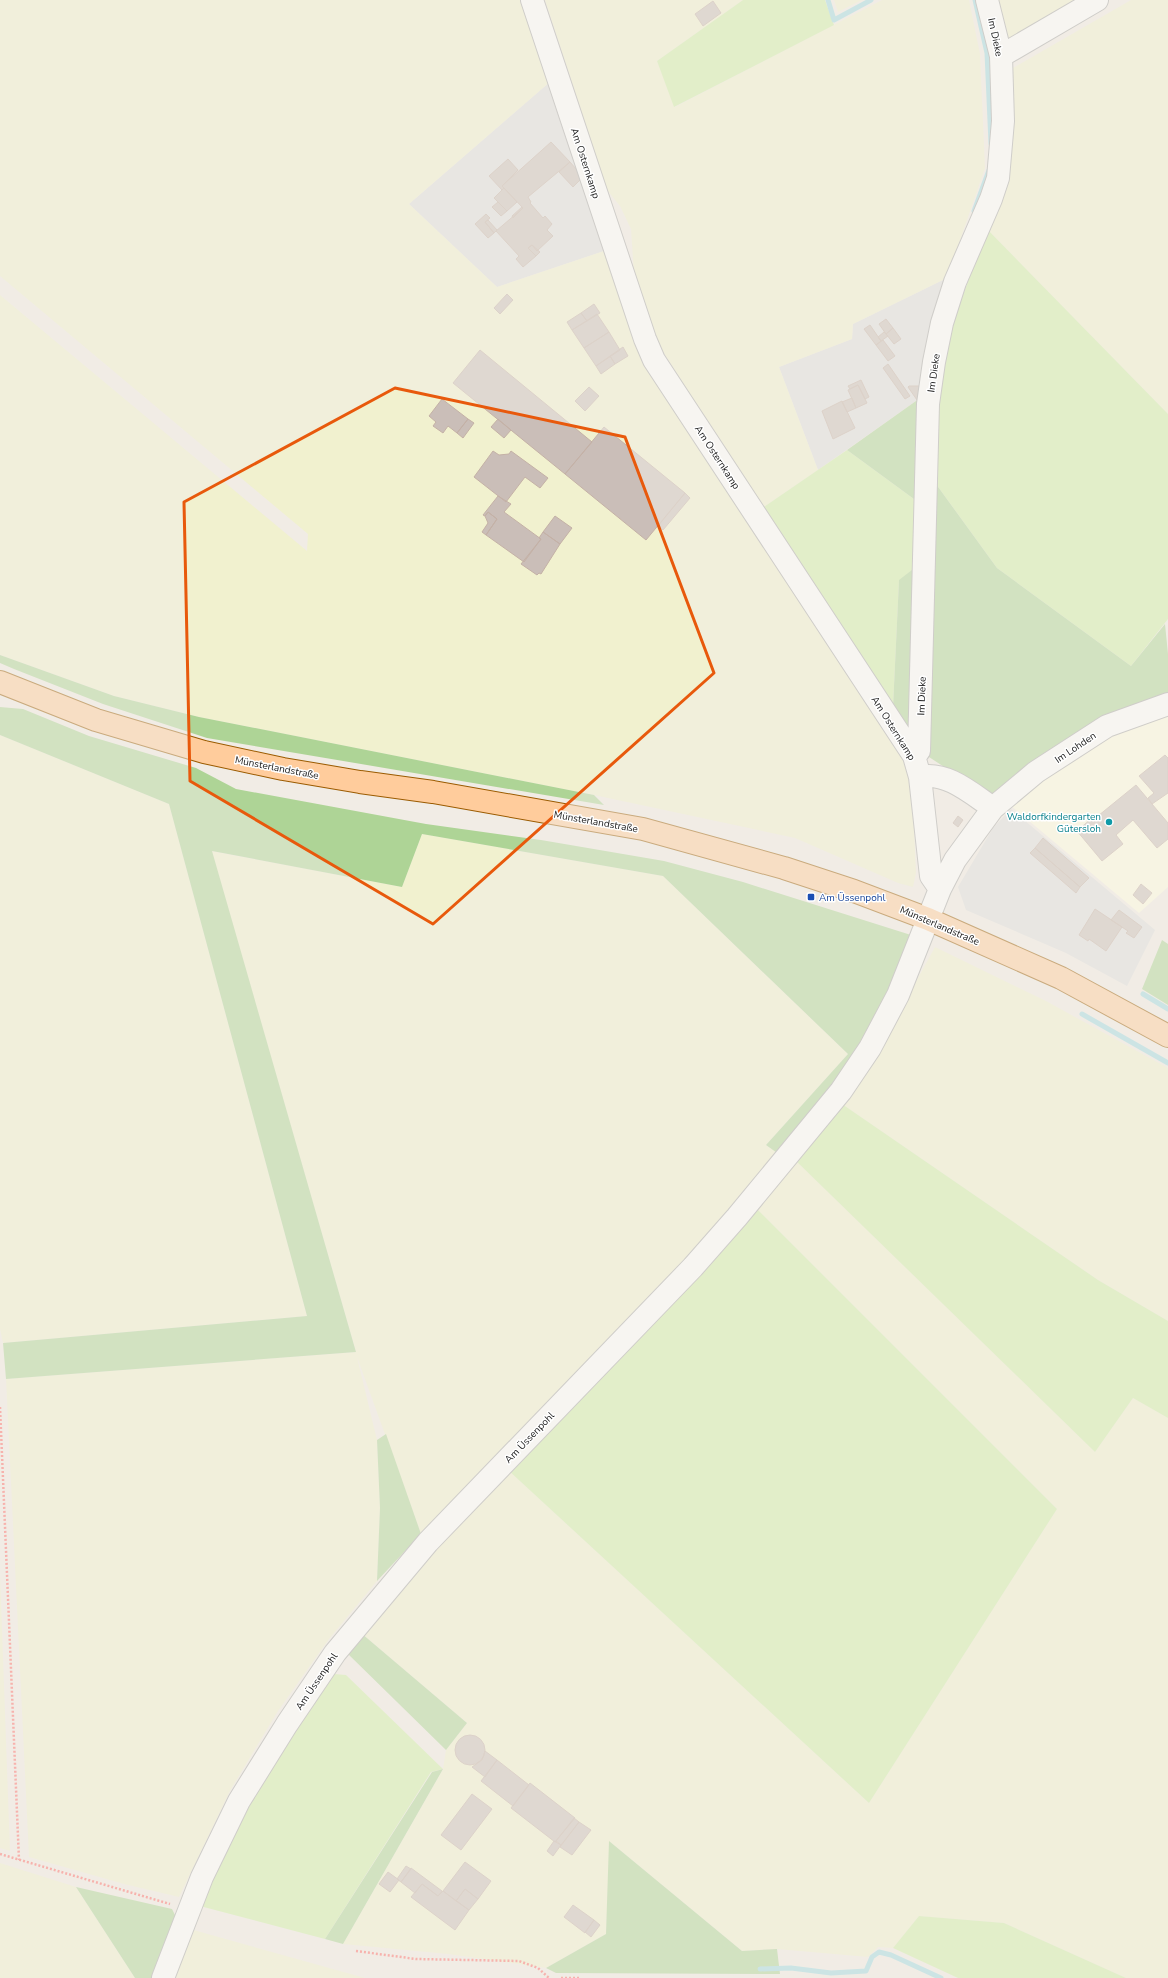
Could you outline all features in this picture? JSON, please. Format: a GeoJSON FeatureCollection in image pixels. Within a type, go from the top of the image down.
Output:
{"type":"FeatureCollection","features":[{"type":"Feature","properties":{"kind":"main road","name":"Münsterlandstraße"},"geometry":{"type":"LineString","coordinates":[[0,682],[96,720],[204,752],[283,769],[433,792],[643,829],[784,868],[854,891],[928,919],[1061,978],[1168,1036]]}},
{"type":"Feature","properties":{"kind":"street","name":"Am Osternkamp"},"geometry":{"type":"LineString","coordinates":[[532,0],[645,339],[654,360],[917,767],[930,876],[940,889]]}},
{"type":"Feature","properties":{"kind":"street","name":"Im Dieke"},"geometry":{"type":"LineString","coordinates":[[917,767],[919,751],[928,404],[942,323],[955,282],[991,199],[998,178],[1003,121],[1000,56],[987,0]]}},
{"type":"Feature","properties":{"kind":"street"},"geometry":{"type":"LineString","coordinates":[[1000,56],[1097,0]]}},
{"type":"Feature","properties":{"kind":"street","name":"Im Lohden"},"geometry":{"type":"LineString","coordinates":[[928,919],[940,889],[955,860],[993,808],[1036,772],[1107,726],[1168,704]]}},
{"type":"Feature","properties":{"kind":"street"},"geometry":{"type":"LineString","coordinates":[[917,767],[930,775],[951,780],[993,808]]}},
{"type":"Feature","properties":{"kind":"street","name":"Am Üssenpohl"},"geometry":{"type":"LineString","coordinates":[[163,1978],[188,1909],[202,1876],[239,1801],[287,1724],[335,1653],[381,1596],[428,1542],[703,1256],[841,1091],[870,1048],[898,995],[928,919]]}},
{"type":"Feature","properties":{"kind":"path"},"geometry":{"type":"LineString","coordinates":[[0,1407],[19,1860]]}},
{"type":"Feature","properties":{"kind":"path"},"geometry":{"type":"LineString","coordinates":[[0,1854],[188,1909]]}},
{"type":"Feature","properties":{"kind":"path"},"geometry":{"type":"LineString","coordinates":[[356,1951],[416,1959],[519,1961],[538,1968],[549,1978]]}},
{"type":"Feature","properties":{"kind":"path"},"geometry":{"type":"LineString","coordinates":[[562,1978],[579,1978]]}},
{"type":"Feature","properties":{"kind":"highlighted area"},"geometry":{"type":"Polygon","coordinates":[[[395,388],[625,437],[714,673],[433,924],[190,781],[184,502],[395,388]]]}},
{"type":"Feature","properties":{"kind":"shaded area"},"geometry":{"type":"Polygon","coordinates":[[[551,81],[610,249],[497,287],[409,204],[551,81]]]}},
{"type":"Feature","properties":{"kind":"shaded area"},"geometry":{"type":"Polygon","coordinates":[[[947,278],[923,396],[818,470],[779,367],[852,339],[853,324],[947,278]]]}},
{"type":"Feature","properties":{"kind":"shaded area"},"geometry":{"type":"Polygon","coordinates":[[[1168,710],[1168,887],[1139,913],[1010,805],[1043,779],[1112,733],[1168,710]]]}},
{"type":"Feature","properties":{"kind":"shaded area"},"geometry":{"type":"Polygon","coordinates":[[[1011,809],[1155,930],[1127,986],[1066,953],[966,910],[958,887],[993,828],[1011,809]]]}},
{"type":"Feature","properties":{"kind":"green space"},"geometry":{"type":"Polygon","coordinates":[[[0,0],[524,0],[551,81],[409,204],[497,287],[610,249],[649,362],[907,762],[912,783],[916,873],[913,887],[898,883],[795,838],[594,795],[199,717],[114,696],[0,655],[0,295],[307,551],[308,534],[0,276],[0,0]]]}},
{"type":"Feature","properties":{"kind":"green space"},"geometry":{"type":"Polygon","coordinates":[[[545,0],[743,0],[657,61],[675,107],[882,0],[969,0],[980,54],[985,168],[947,278],[853,324],[852,339],[779,367],[818,470],[761,509],[659,345],[634,275],[631,229],[620,206],[607,190],[545,0]]]}},
{"type":"Feature","properties":{"kind":"green space"},"geometry":{"type":"Polygon","coordinates":[[[743,0],[825,0],[834,25],[674,107],[657,61],[743,0]]]}},
{"type":"Feature","properties":{"kind":"green space"},"geometry":{"type":"Polygon","coordinates":[[[834,0],[862,0],[838,12],[834,0]]]}},
{"type":"Feature","properties":{"kind":"green space"},"geometry":{"type":"Polygon","coordinates":[[[995,0],[1079,0],[1005,41],[995,0]]]}},
{"type":"Feature","properties":{"kind":"green space"},"geometry":{"type":"Polygon","coordinates":[[[1131,0],[1168,0],[1168,414],[987,229],[1006,72],[1131,0]]]}},
{"type":"Feature","properties":{"kind":"green space"},"geometry":{"type":"Polygon","coordinates":[[[987,229],[1168,414],[1168,619],[1131,666],[997,568],[936,484],[937,401],[951,328],[987,229]]]}},
{"type":"Feature","properties":{"kind":"green space"},"geometry":{"type":"Polygon","coordinates":[[[923,396],[918,502],[847,450],[923,396]]]}},
{"type":"Feature","properties":{"kind":"green space"},"geometry":{"type":"Polygon","coordinates":[[[847,450],[918,502],[917,566],[899,581],[893,707],[761,509],[847,450]]]}},
{"type":"Feature","properties":{"kind":"green space"},"geometry":{"type":"Polygon","coordinates":[[[936,484],[997,568],[1131,666],[1165,624],[1168,654],[1168,695],[993,799],[929,757],[936,484]]]}},
{"type":"Feature","properties":{"kind":"green space"},"geometry":{"type":"Polygon","coordinates":[[[917,566],[913,731],[908,731],[893,707],[899,580],[917,566]]]}},
{"type":"Feature","properties":{"kind":"green space"},"geometry":{"type":"Polygon","coordinates":[[[0,655],[114,696],[199,717],[594,795],[604,805],[207,738],[103,704],[14,669],[0,663],[0,655]]]}},
{"type":"Feature","properties":{"kind":"green space"},"geometry":{"type":"Polygon","coordinates":[[[0,707],[23,709],[89,736],[196,768],[236,789],[426,824],[541,840],[664,861],[743,882],[911,935],[892,991],[850,1070],[780,1155],[766,1145],[848,1054],[663,876],[422,834],[402,887],[212,851],[356,1352],[6,1379],[3,1343],[307,1316],[169,804],[0,735],[0,707]]]}},
{"type":"Feature","properties":{"kind":"green space"},"geometry":{"type":"Polygon","coordinates":[[[0,735],[169,804],[307,1316],[3,1343],[0,1329],[0,735]]]}},
{"type":"Feature","properties":{"kind":"green space"},"geometry":{"type":"Polygon","coordinates":[[[422,834],[663,876],[848,1054],[766,1145],[780,1155],[753,1188],[421,1534],[357,1357],[377,1440],[380,1508],[377,1581],[329,1639],[278,1711],[231,1789],[179,1897],[124,1884],[29,1857],[6,1379],[356,1352],[211,851],[402,887],[422,834]]]}},
{"type":"Feature","properties":{"kind":"green space"},"geometry":{"type":"Polygon","coordinates":[[[1162,940],[1168,944],[1168,1005],[1142,989],[1162,940]]]}},
{"type":"Feature","properties":{"kind":"green space"},"geometry":{"type":"Polygon","coordinates":[[[935,947],[1046,1001],[1168,1068],[1168,1321],[1098,1280],[842,1104],[860,1083],[935,947]]]}},
{"type":"Feature","properties":{"kind":"green space"},"geometry":{"type":"Polygon","coordinates":[[[842,1104],[1098,1280],[1168,1321],[1168,1418],[1133,1398],[1095,1452],[795,1160],[842,1104]]]}},
{"type":"Feature","properties":{"kind":"green space"},"geometry":{"type":"Polygon","coordinates":[[[795,1160],[1095,1452],[1133,1398],[1168,1418],[1168,1978],[1126,1978],[1004,1923],[919,1916],[893,1948],[878,1947],[868,1957],[777,1949],[742,1951],[610,1842],[606,1934],[546,1968],[448,1954],[343,1944],[443,1769],[446,1750],[467,1723],[361,1633],[408,1574],[508,1470],[869,1803],[1057,1509],[755,1207],[795,1160]]]}},
{"type":"Feature","properties":{"kind":"green space"},"geometry":{"type":"Polygon","coordinates":[[[755,1207],[1057,1509],[869,1803],[508,1470],[755,1207]]]}},
{"type":"Feature","properties":{"kind":"green space"},"geometry":{"type":"Polygon","coordinates":[[[386,1434],[421,1534],[377,1581],[380,1508],[377,1440],[386,1434]]]}},
{"type":"Feature","properties":{"kind":"green space"},"geometry":{"type":"Polygon","coordinates":[[[0,1573],[10,1851],[0,1848],[0,1573]]]}},
{"type":"Feature","properties":{"kind":"green space"},"geometry":{"type":"Polygon","coordinates":[[[361,1633],[467,1723],[446,1750],[347,1653],[361,1633]]]}},
{"type":"Feature","properties":{"kind":"green space"},"geometry":{"type":"Polygon","coordinates":[[[334,1674],[346,1675],[443,1769],[431,1772],[325,1939],[196,1905],[245,1804],[334,1674]]]}},
{"type":"Feature","properties":{"kind":"green space"},"geometry":{"type":"Polygon","coordinates":[[[443,1769],[343,1944],[325,1939],[432,1772],[443,1769]]]}},
{"type":"Feature","properties":{"kind":"green space"},"geometry":{"type":"Polygon","coordinates":[[[609,1841],[742,1951],[777,1949],[780,1974],[556,1973],[546,1968],[606,1934],[609,1841]]]}},
{"type":"Feature","properties":{"kind":"green space"},"geometry":{"type":"Polygon","coordinates":[[[0,1863],[76,1887],[135,1978],[0,1978],[0,1863]]]}},
{"type":"Feature","properties":{"kind":"green space"},"geometry":{"type":"Polygon","coordinates":[[[76,1887],[172,1909],[178,1921],[153,1978],[135,1978],[76,1887]]]}},
{"type":"Feature","properties":{"kind":"green space"},"geometry":{"type":"Polygon","coordinates":[[[919,1916],[1004,1923],[1126,1978],[958,1978],[893,1948],[919,1916]]]}},
{"type":"Feature","properties":{"kind":"green space"},"geometry":{"type":"Polygon","coordinates":[[[190,1929],[365,1978],[173,1978],[190,1929]]]}},
{"type":"Feature","properties":{"kind":"building"},"geometry":{"type":"Polygon","coordinates":[[[713,1],[721,13],[703,26],[695,14],[713,1]]]}},
{"type":"Feature","properties":{"kind":"building"},"geometry":{"type":"Polygon","coordinates":[[[551,142],[570,162],[528,197],[531,202],[530,203],[543,218],[545,216],[552,224],[547,230],[553,236],[537,251],[532,245],[528,248],[536,256],[523,267],[516,259],[519,256],[496,231],[523,208],[502,186],[551,142]]]}},
{"type":"Feature","properties":{"kind":"building"},"geometry":{"type":"Polygon","coordinates":[[[508,159],[518,170],[502,186],[504,188],[502,190],[489,176],[508,159]]]}},
{"type":"Feature","properties":{"kind":"building"},"geometry":{"type":"Polygon","coordinates":[[[570,162],[583,177],[573,187],[559,172],[570,162]]]}},
{"type":"Feature","properties":{"kind":"building"},"geometry":{"type":"Polygon","coordinates":[[[504,188],[517,202],[507,211],[494,198],[504,188]]]}},
{"type":"Feature","properties":{"kind":"building"},"geometry":{"type":"Polygon","coordinates":[[[498,202],[507,211],[501,216],[492,207],[498,202]]]}},
{"type":"Feature","properties":{"kind":"building"},"geometry":{"type":"Polygon","coordinates":[[[522,207],[523,208],[513,218],[512,216],[522,207]]]}},
{"type":"Feature","properties":{"kind":"building"},"geometry":{"type":"Polygon","coordinates":[[[486,214],[490,218],[485,222],[494,233],[488,238],[475,224],[486,214]]]}},
{"type":"Feature","properties":{"kind":"building"},"geometry":{"type":"Polygon","coordinates":[[[488,220],[497,230],[494,233],[485,222],[488,220]]]}},
{"type":"Feature","properties":{"kind":"building"},"geometry":{"type":"Polygon","coordinates":[[[532,245],[540,252],[536,256],[528,248],[532,245]]]}},
{"type":"Feature","properties":{"kind":"building"},"geometry":{"type":"Polygon","coordinates":[[[507,294],[513,300],[500,314],[494,308],[507,294]]]}},
{"type":"Feature","properties":{"kind":"building"},"geometry":{"type":"Polygon","coordinates":[[[594,304],[600,313],[587,321],[581,313],[594,304]]]}},
{"type":"Feature","properties":{"kind":"building"},"geometry":{"type":"Polygon","coordinates":[[[581,313],[587,321],[572,330],[567,322],[581,313]]]}},
{"type":"Feature","properties":{"kind":"building"},"geometry":{"type":"Polygon","coordinates":[[[597,314],[609,332],[584,348],[572,330],[597,314]]]}},
{"type":"Feature","properties":{"kind":"building"},"geometry":{"type":"Polygon","coordinates":[[[886,319],[893,328],[886,334],[879,324],[886,319]]]}},
{"type":"Feature","properties":{"kind":"building"},"geometry":{"type":"Polygon","coordinates":[[[870,325],[881,341],[876,345],[864,329],[870,325]]]}},
{"type":"Feature","properties":{"kind":"building"},"geometry":{"type":"Polygon","coordinates":[[[893,328],[901,339],[894,344],[886,334],[893,328]]]}},
{"type":"Feature","properties":{"kind":"building"},"geometry":{"type":"Polygon","coordinates":[[[609,332],[620,350],[596,366],[584,348],[609,332]]]}},
{"type":"Feature","properties":{"kind":"building"},"geometry":{"type":"Polygon","coordinates":[[[884,332],[888,336],[881,341],[878,337],[884,332]]]}},
{"type":"Feature","properties":{"kind":"building"},"geometry":{"type":"Polygon","coordinates":[[[883,340],[895,356],[888,361],[876,345],[883,340]]]}},
{"type":"Feature","properties":{"kind":"building"},"geometry":{"type":"Polygon","coordinates":[[[623,347],[628,356],[615,364],[610,356],[623,347]]]}},
{"type":"Feature","properties":{"kind":"building"},"geometry":{"type":"Polygon","coordinates":[[[480,350],[592,442],[565,474],[453,383],[480,350]]]}},
{"type":"Feature","properties":{"kind":"building"},"geometry":{"type":"Polygon","coordinates":[[[610,356],[615,364],[601,374],[596,366],[610,356]]]}},
{"type":"Feature","properties":{"kind":"building"},"geometry":{"type":"Polygon","coordinates":[[[888,364],[910,396],[905,399],[883,368],[888,364]]]}},
{"type":"Feature","properties":{"kind":"building"},"geometry":{"type":"Polygon","coordinates":[[[861,380],[869,397],[865,399],[858,385],[850,389],[848,386],[861,380]]]}},
{"type":"Feature","properties":{"kind":"building"},"geometry":{"type":"Polygon","coordinates":[[[858,385],[867,403],[856,408],[848,390],[858,385]]]}},
{"type":"Feature","properties":{"kind":"building"},"geometry":{"type":"Polygon","coordinates":[[[920,386],[917,400],[908,387],[920,386]]]}},
{"type":"Feature","properties":{"kind":"building"},"geometry":{"type":"Polygon","coordinates":[[[589,387],[599,396],[585,411],[575,401],[589,387]]]}},
{"type":"Feature","properties":{"kind":"building"},"geometry":{"type":"Polygon","coordinates":[[[852,398],[856,408],[847,412],[842,402],[852,398]]]}},
{"type":"Feature","properties":{"kind":"building"},"geometry":{"type":"Polygon","coordinates":[[[442,399],[468,419],[457,433],[448,426],[443,433],[433,426],[436,422],[429,416],[442,399]]]}},
{"type":"Feature","properties":{"kind":"building"},"geometry":{"type":"Polygon","coordinates":[[[842,401],[855,428],[833,439],[822,411],[842,401]]]}},
{"type":"Feature","properties":{"kind":"building"},"geometry":{"type":"Polygon","coordinates":[[[468,419],[474,423],[463,438],[457,433],[468,419]]]}},
{"type":"Feature","properties":{"kind":"building"},"geometry":{"type":"Polygon","coordinates":[[[498,419],[511,430],[504,438],[491,427],[498,419]]]}},
{"type":"Feature","properties":{"kind":"building"},"geometry":{"type":"Polygon","coordinates":[[[604,427],[685,493],[646,540],[565,474],[604,427]]]}},
{"type":"Feature","properties":{"kind":"building"},"geometry":{"type":"Polygon","coordinates":[[[493,451],[499,455],[509,454],[511,451],[548,478],[540,488],[525,477],[506,502],[474,477],[493,451]]]}},
{"type":"Feature","properties":{"kind":"building"},"geometry":{"type":"Polygon","coordinates":[[[685,493],[690,498],[663,530],[658,526],[685,493]]]}},
{"type":"Feature","properties":{"kind":"building"},"geometry":{"type":"Polygon","coordinates":[[[498,496],[511,504],[504,512],[541,539],[524,562],[486,535],[497,519],[488,512],[485,516],[483,515],[498,496]]]}},
{"type":"Feature","properties":{"kind":"building"},"geometry":{"type":"Polygon","coordinates":[[[488,512],[497,519],[486,535],[482,532],[488,523],[485,516],[488,512]]]}},
{"type":"Feature","properties":{"kind":"building"},"geometry":{"type":"Polygon","coordinates":[[[555,516],[572,528],[560,544],[543,532],[555,516]]]}},
{"type":"Feature","properties":{"kind":"building"},"geometry":{"type":"Polygon","coordinates":[[[543,532],[560,544],[541,574],[539,573],[537,575],[521,564],[541,539],[539,538],[543,532]]]}},
{"type":"Feature","properties":{"kind":"building"},"geometry":{"type":"Polygon","coordinates":[[[1165,755],[1168,758],[1168,793],[1152,804],[1148,798],[1154,793],[1139,776],[1165,755]]]}},
{"type":"Feature","properties":{"kind":"building","name":"Waldorfkindergarten Gütersloh"},"geometry":{"type":"Polygon","coordinates":[[[1136,785],[1168,823],[1168,839],[1157,848],[1133,820],[1116,835],[1123,844],[1102,861],[1077,831],[1136,785]]]}},
{"type":"Feature","properties":{"kind":"building"},"geometry":{"type":"Polygon","coordinates":[[[958,816],[963,820],[958,827],[953,823],[958,816]]]}},
{"type":"Feature","properties":{"kind":"building"},"geometry":{"type":"Polygon","coordinates":[[[1043,838],[1089,878],[1080,887],[1035,848],[1043,838]]]}},
{"type":"Feature","properties":{"kind":"building"},"geometry":{"type":"Polygon","coordinates":[[[1035,848],[1080,887],[1076,893],[1030,853],[1035,848]]]}},
{"type":"Feature","properties":{"kind":"building"},"geometry":{"type":"Polygon","coordinates":[[[1141,884],[1152,893],[1143,904],[1133,895],[1141,884]]]}},
{"type":"Feature","properties":{"kind":"building"},"geometry":{"type":"Polygon","coordinates":[[[1095,909],[1122,927],[1106,951],[1089,939],[1088,941],[1079,935],[1095,909]]]}},
{"type":"Feature","properties":{"kind":"building"},"geometry":{"type":"Polygon","coordinates":[[[1119,910],[1142,927],[1134,938],[1126,933],[1128,931],[1111,920],[1119,910]]]}},
{"type":"Feature","properties":{"kind":"building"},"geometry":{"type":"Polygon","coordinates":[[[470,1735],[481,1739],[485,1750],[481,1761],[470,1765],[459,1761],[455,1750],[459,1739],[470,1735]]]}},
{"type":"Feature","properties":{"kind":"building"},"geometry":{"type":"Polygon","coordinates":[[[485,1751],[497,1760],[485,1777],[472,1767],[482,1760],[485,1751]]]}},
{"type":"Feature","properties":{"kind":"building"},"geometry":{"type":"Polygon","coordinates":[[[497,1760],[529,1785],[513,1806],[481,1781],[497,1760]]]}},
{"type":"Feature","properties":{"kind":"building"},"geometry":{"type":"Polygon","coordinates":[[[530,1783],[575,1818],[555,1842],[511,1808],[530,1783]]]}},
{"type":"Feature","properties":{"kind":"building"},"geometry":{"type":"Polygon","coordinates":[[[472,1794],[492,1809],[461,1850],[441,1835],[472,1794]]]}},
{"type":"Feature","properties":{"kind":"building"},"geometry":{"type":"Polygon","coordinates":[[[574,1818],[579,1822],[561,1845],[556,1841],[574,1818]]]}},
{"type":"Feature","properties":{"kind":"building"},"geometry":{"type":"Polygon","coordinates":[[[579,1822],[591,1830],[572,1855],[560,1847],[579,1822]]]}},
{"type":"Feature","properties":{"kind":"building"},"geometry":{"type":"Polygon","coordinates":[[[554,1841],[561,1845],[553,1856],[547,1851],[554,1841]]]}},
{"type":"Feature","properties":{"kind":"building"},"geometry":{"type":"Polygon","coordinates":[[[465,1862],[491,1881],[478,1899],[465,1889],[456,1901],[443,1891],[465,1862]]]}},
{"type":"Feature","properties":{"kind":"building"},"geometry":{"type":"Polygon","coordinates":[[[406,1866],[411,1869],[401,1882],[397,1879],[406,1866]]]}},
{"type":"Feature","properties":{"kind":"building"},"geometry":{"type":"Polygon","coordinates":[[[411,1868],[442,1891],[438,1896],[422,1884],[415,1893],[401,1882],[411,1868]]]}},
{"type":"Feature","properties":{"kind":"building"},"geometry":{"type":"Polygon","coordinates":[[[388,1872],[399,1880],[390,1892],[379,1884],[388,1872]]]}},
{"type":"Feature","properties":{"kind":"building"},"geometry":{"type":"Polygon","coordinates":[[[422,1884],[438,1896],[443,1891],[469,1910],[455,1930],[411,1897],[422,1884]]]}},
{"type":"Feature","properties":{"kind":"building"},"geometry":{"type":"Polygon","coordinates":[[[465,1889],[478,1899],[469,1910],[456,1901],[465,1889]]]}},
{"type":"Feature","properties":{"kind":"building"},"geometry":{"type":"Polygon","coordinates":[[[573,1905],[594,1920],[585,1933],[564,1917],[573,1905]]]}},
{"type":"Feature","properties":{"kind":"building"},"geometry":{"type":"Polygon","coordinates":[[[594,1920],[600,1925],[591,1937],[585,1932],[594,1920]]]}},
{"type":"Feature","properties":{"kind":"waterway"},"geometry":{"type":"LineString","coordinates":[[828,0],[834,20],[871,0]]}},
{"type":"Feature","properties":{"kind":"waterway"},"geometry":{"type":"LineString","coordinates":[[975,0],[987,53],[991,144]]}},
{"type":"Feature","properties":{"kind":"waterway"},"geometry":{"type":"LineString","coordinates":[[974,211],[989,170]]}},
{"type":"Feature","properties":{"kind":"waterway"},"geometry":{"type":"LineString","coordinates":[[1143,994],[1168,1009]]}},
{"type":"Feature","properties":{"kind":"waterway"},"geometry":{"type":"LineString","coordinates":[[1082,1014],[1168,1063]]}},
{"type":"Feature","properties":{"kind":"waterway"},"geometry":{"type":"LineString","coordinates":[[760,1969],[791,1968],[831,1973],[866,1971],[872,1957],[879,1952],[891,1955],[941,1978]]}},
{"type":"Feature","properties":{"kind":"place","name":"Waldorfkindergarten Gütersloh"},"geometry":{"type":"Point","coordinates":[1109,822]}},
{"type":"Feature","properties":{"kind":"place","name":"Am Üssenpohl"},"geometry":{"type":"Point","coordinates":[811,897]}}]}
